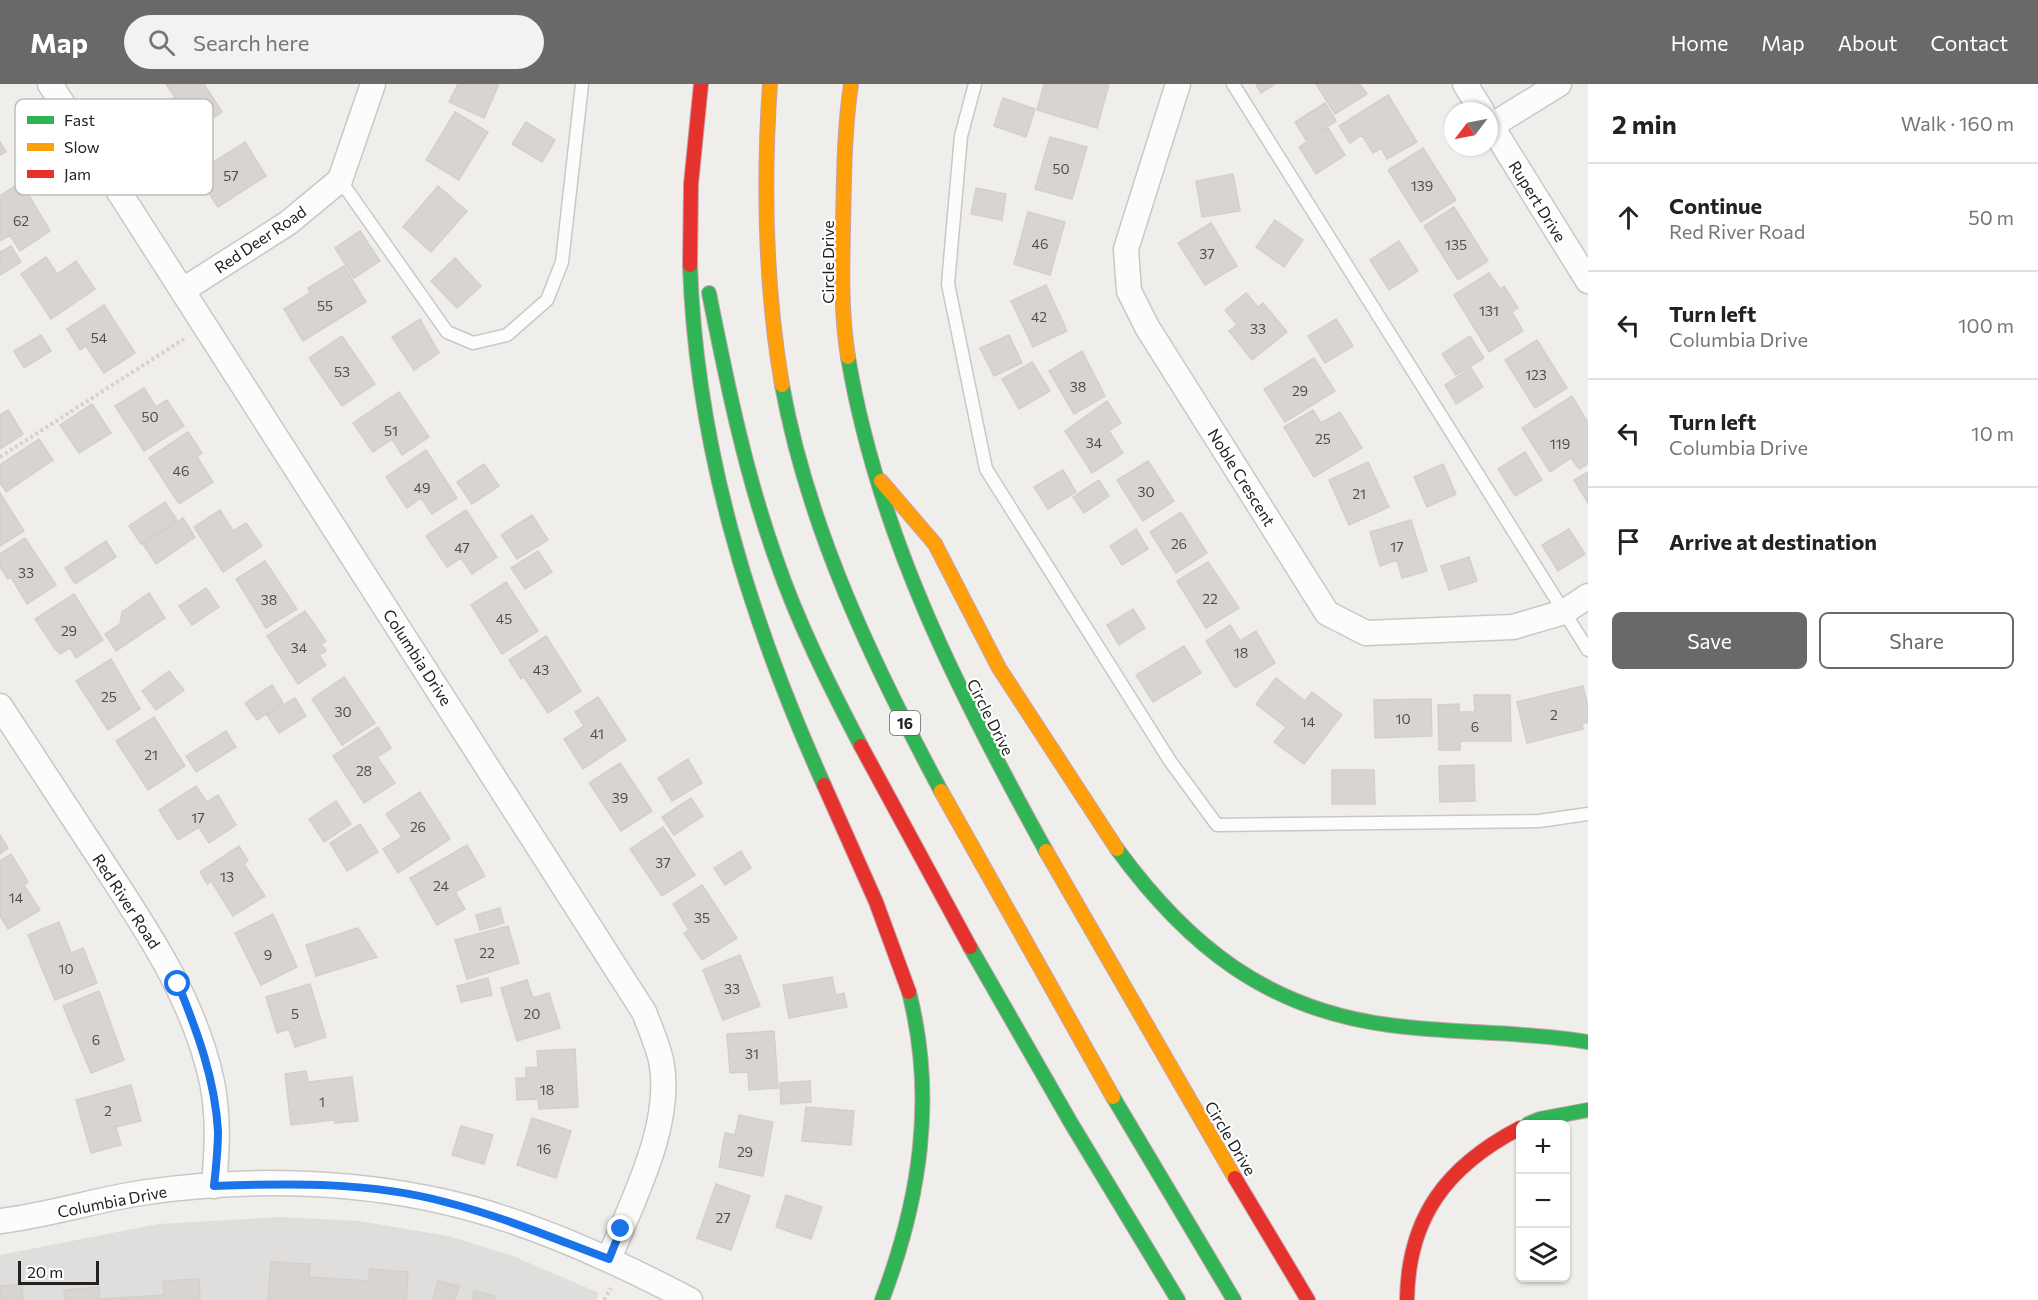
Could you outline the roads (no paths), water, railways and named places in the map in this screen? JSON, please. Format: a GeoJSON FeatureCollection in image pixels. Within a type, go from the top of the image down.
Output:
{"type":"FeatureCollection","features":[{"type":"Feature","properties":{"kind":"highway"},"geometry":{"type":"LineString","coordinates":[[701,84],[690,197],[694,335],[709,444],[734,542],[793,714],[902,968],[914,1017],[922,1071],[923,1130],[916,1182],[904,1235],[882,1300]]}},
{"type":"Feature","properties":{"kind":"highway","name":"16"},"geometry":{"type":"LineString","coordinates":[[770,84],[764,146],[763,211],[772,330],[793,440],[848,599],[895,704],[1010,919],[1085,1052],[1234,1300]]}},
{"type":"Feature","properties":{"kind":"highway","name":"Circle Drive"},"geometry":{"type":"LineString","coordinates":[[851,84],[844,188],[844,327],[856,404],[871,468],[901,561],[981,735],[1099,947],[1308,1300]]}},
{"type":"Feature","properties":{"kind":"highway"},"geometry":{"type":"LineString","coordinates":[[690,197],[746,462],[777,561],[811,644],[859,742],[946,906],[1178,1300]]}},
{"type":"Feature","properties":{"kind":"highway"},"geometry":{"type":"LineString","coordinates":[[871,468],[934,544],[978,632],[1005,679],[1100,825],[1153,898],[1209,953],[1236,973],[1268,990],[1316,1009],[1361,1022],[1437,1031],[1534,1034],[1588,1042]]}},
{"type":"Feature","properties":{"kind":"highway"},"geometry":{"type":"LineString","coordinates":[[1538,1120],[1588,1110]]}},
{"type":"Feature","properties":{"kind":"highway"},"geometry":{"type":"LineString","coordinates":[[1407,1300],[1408,1272],[1413,1247],[1434,1198],[1450,1175],[1474,1154],[1516,1131]]}},
{"type":"Feature","properties":{"kind":"street","name":"Columbia Drive"},"geometry":{"type":"LineString","coordinates":[[50,84],[60,99]]}},
{"type":"Feature","properties":{"kind":"street","name":"Red Deer Road"},"geometry":{"type":"LineString","coordinates":[[183,290],[288,223],[339,180],[361,125],[373,84]]}},
{"type":"Feature","properties":{"kind":"street","name":"Noble Crescent"},"geometry":{"type":"LineString","coordinates":[[1178,84],[1126,249],[1129,291],[1147,327],[1327,613],[1366,633],[1513,627],[1564,612],[1588,596]]}},
{"type":"Feature","properties":{"kind":"street","name":"Rupert Drive"},"geometry":{"type":"LineString","coordinates":[[1465,84],[1476,102]]}},
{"type":"Feature","properties":{"kind":"street"},"geometry":{"type":"LineString","coordinates":[[1498,114],[1559,84]]}},
{"type":"Feature","properties":{"kind":"street","name":"Rupert Drive"},"geometry":{"type":"LineString","coordinates":[[1498,137],[1588,280]]}},
{"type":"Feature","properties":{"kind":"street","name":"Columbia Drive"},"geometry":{"type":"LineString","coordinates":[[122,195],[644,1012],[661,1061],[663,1092],[656,1142],[609,1259]]}},
{"type":"Feature","properties":{"kind":"street","name":"Red River Road"},"geometry":{"type":"LineString","coordinates":[[0,706],[152,938],[178,984],[197,1030],[212,1082],[218,1131],[214,1186]]}},
{"type":"Feature","properties":{"kind":"street","name":"Columbia Drive"},"geometry":{"type":"LineString","coordinates":[[0,1221],[28,1218],[147,1192],[214,1186],[273,1184],[392,1191],[444,1201],[496,1217],[609,1259],[690,1300]]}},
{"type":"Feature","properties":{"kind":"lane"},"geometry":{"type":"LineString","coordinates":[[339,180],[447,332],[473,343],[507,335],[547,300],[562,262],[582,84]]}},
{"type":"Feature","properties":{"kind":"lane"},"geometry":{"type":"LineString","coordinates":[[975,84],[961,136],[948,284],[986,469],[1170,761],[1217,825],[1539,820],[1588,814]]}},
{"type":"Feature","properties":{"kind":"lane"},"geometry":{"type":"LineString","coordinates":[[1233,84],[1588,650]]}}]}
